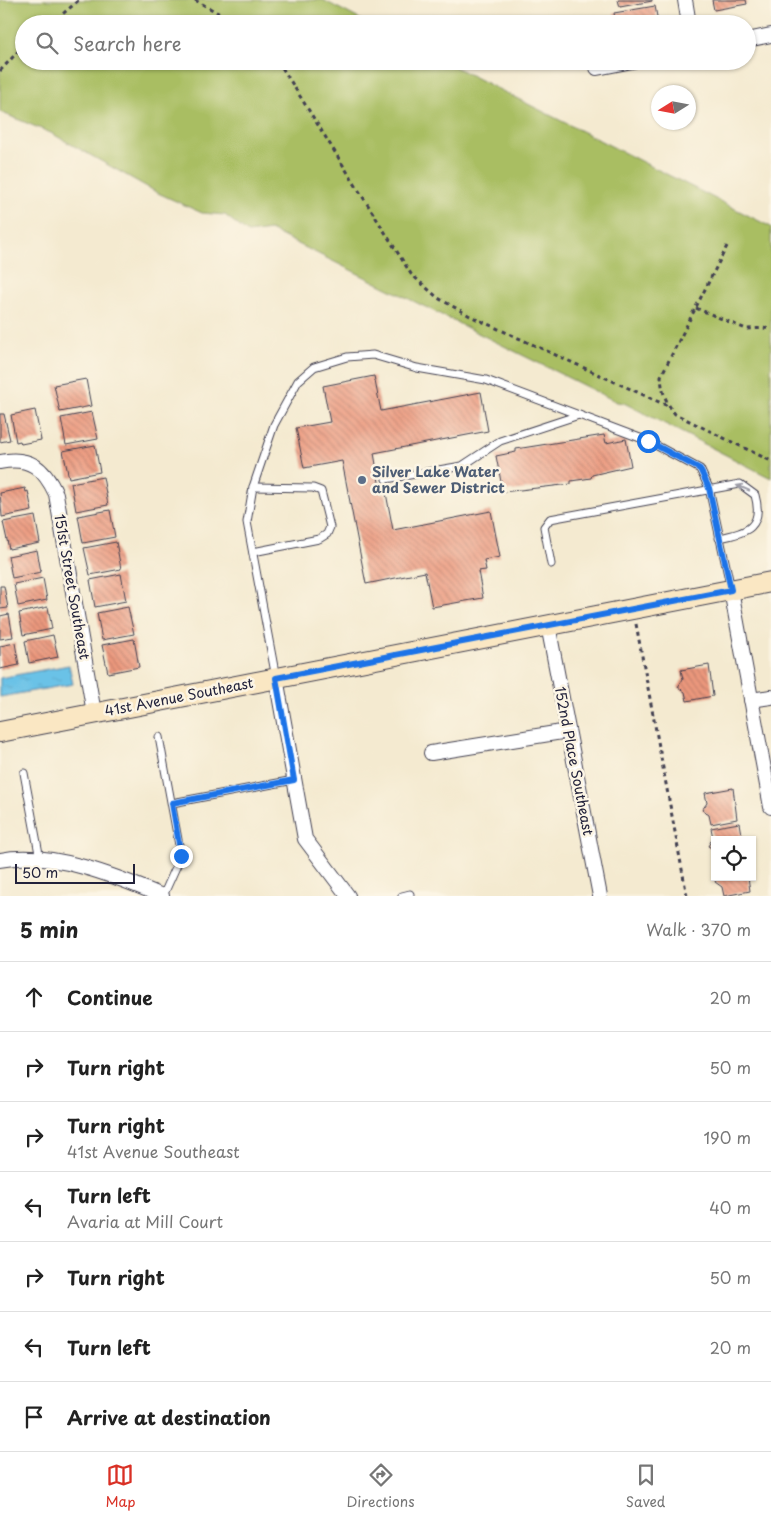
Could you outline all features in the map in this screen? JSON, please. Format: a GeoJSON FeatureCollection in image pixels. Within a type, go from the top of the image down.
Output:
{"type":"FeatureCollection","features":[{"type":"Feature","properties":{"kind":"street"},"geometry":{"type":"LineString","coordinates":[[685,0],[688,15]]}},
{"type":"Feature","properties":{"kind":"street"},"geometry":{"type":"LineString","coordinates":[[756,38],[771,35]]}},
{"type":"Feature","properties":{"kind":"street","name":"151st Street Southeast"},"geometry":{"type":"LineString","coordinates":[[0,462],[12,460],[27,461],[37,468],[50,482],[56,494],[94,713]]}},
{"type":"Feature","properties":{"kind":"street","name":"41st Avenue Southeast"},"geometry":{"type":"LineString","coordinates":[[0,732],[771,582]]}},
{"type":"Feature","properties":{"kind":"street"},"geometry":{"type":"LineString","coordinates":[[731,590],[771,807]]}},
{"type":"Feature","properties":{"kind":"street","name":"152nd Place Southeast"},"geometry":{"type":"LineString","coordinates":[[548,625],[600,896]]}},
{"type":"Feature","properties":{"kind":"street"},"geometry":{"type":"LineString","coordinates":[[276,678],[304,839],[348,896]]}},
{"type":"Feature","properties":{"kind":"street"},"geometry":{"type":"LineString","coordinates":[[751,700],[771,697]]}},
{"type":"Feature","properties":{"kind":"street"},"geometry":{"type":"LineString","coordinates":[[431,753],[568,731]]}},
{"type":"Feature","properties":{"kind":"street"},"geometry":{"type":"LineString","coordinates":[[0,860],[19,857],[116,876],[162,896]]}},
{"type":"Feature","properties":{"kind":"lane"},"geometry":{"type":"LineString","coordinates":[[276,678],[247,522],[253,488],[274,426],[298,381],[314,367],[347,357],[373,355],[417,368],[486,380],[648,441],[700,469],[709,488],[731,590]]}},
{"type":"Feature","properties":{"kind":"lane"},"geometry":{"type":"LineString","coordinates":[[386,478],[462,466],[500,441],[580,415]]}},
{"type":"Feature","properties":{"kind":"lane"},"geometry":{"type":"LineString","coordinates":[[551,564],[544,527],[550,519],[709,488],[740,484],[755,494],[758,515],[750,529],[741,534],[719,538]]}},
{"type":"Feature","properties":{"kind":"lane"},"geometry":{"type":"LineString","coordinates":[[253,488],[313,488],[321,491],[330,527],[327,534],[319,539],[253,552]]}},
{"type":"Feature","properties":{"kind":"lane"},"geometry":{"type":"LineString","coordinates":[[159,737],[181,856],[162,896]]}},
{"type":"Feature","properties":{"kind":"lane"},"geometry":{"type":"LineString","coordinates":[[24,773],[40,860]]}},
{"type":"Feature","properties":{"kind":"lane"},"geometry":{"type":"LineString","coordinates":[[172,803],[294,780]]}},
{"type":"Feature","properties":{"kind":"path"},"geometry":{"type":"LineString","coordinates":[[62,15],[79,0]]}},
{"type":"Feature","properties":{"kind":"path"},"geometry":{"type":"LineString","coordinates":[[195,0],[222,15]]}},
{"type":"Feature","properties":{"kind":"path"},"geometry":{"type":"LineString","coordinates":[[0,71],[15,55]]}},
{"type":"Feature","properties":{"kind":"path"},"geometry":{"type":"LineString","coordinates":[[284,70],[411,274],[438,298],[470,316],[670,407]]}},
{"type":"Feature","properties":{"kind":"path"},"geometry":{"type":"LineString","coordinates":[[727,246],[661,376],[665,401],[675,414],[771,461]]}},
{"type":"Feature","properties":{"kind":"path"},"geometry":{"type":"LineString","coordinates":[[696,308],[746,329],[771,328]]}},
{"type":"Feature","properties":{"kind":"path"},"geometry":{"type":"LineString","coordinates":[[635,608],[638,638],[687,896]]}},
{"type":"Feature","properties":{"kind":"green space"},"geometry":{"type":"Polygon","coordinates":[[[0,0],[323,0],[352,15],[15,15],[15,70],[461,70],[771,227],[771,478],[624,403],[617,402],[270,230],[248,233],[225,215],[202,213],[158,193],[51,133],[0,112],[0,0]]]}},
{"type":"Feature","properties":{"kind":"water"},"geometry":{"type":"Polygon","coordinates":[[[69,665],[73,684],[0,697],[0,678],[69,665]]]}},
{"type":"Feature","properties":{"kind":"building"},"geometry":{"type":"Polygon","coordinates":[[[618,0],[652,0],[652,1],[620,7],[618,0]]]}},
{"type":"Feature","properties":{"kind":"building"},"geometry":{"type":"Polygon","coordinates":[[[712,0],[746,0],[747,4],[714,10],[712,0]]]}},
{"type":"Feature","properties":{"kind":"building"},"geometry":{"type":"Polygon","coordinates":[[[655,6],[657,15],[614,15],[614,13],[655,6]]]}},
{"type":"Feature","properties":{"kind":"building","name":"Silver Lake Water and Sewer District"},"geometry":{"type":"Polygon","coordinates":[[[374,376],[381,411],[481,392],[488,431],[374,453],[381,494],[386,493],[393,530],[491,511],[500,557],[484,560],[486,570],[478,571],[483,598],[432,607],[425,572],[366,584],[342,461],[304,468],[296,428],[330,422],[323,386],[374,376]]]}},
{"type":"Feature","properties":{"kind":"building"},"geometry":{"type":"Polygon","coordinates":[[[86,379],[91,406],[60,412],[54,385],[86,379]]]}},
{"type":"Feature","properties":{"kind":"building"},"geometry":{"type":"Polygon","coordinates":[[[35,410],[41,440],[21,444],[20,441],[16,442],[11,415],[35,410]]]}},
{"type":"Feature","properties":{"kind":"building"},"geometry":{"type":"Polygon","coordinates":[[[92,412],[98,439],[66,445],[61,418],[92,412]]]}},
{"type":"Feature","properties":{"kind":"building"},"geometry":{"type":"Polygon","coordinates":[[[0,414],[4,414],[10,440],[0,442],[0,414]]]}},
{"type":"Feature","properties":{"kind":"building"},"geometry":{"type":"Polygon","coordinates":[[[604,435],[606,443],[626,439],[631,466],[592,475],[591,478],[571,481],[571,484],[503,492],[496,456],[516,452],[516,449],[604,435]]]}},
{"type":"Feature","properties":{"kind":"building"},"geometry":{"type":"Polygon","coordinates":[[[95,445],[100,472],[69,478],[63,451],[95,445]]]}},
{"type":"Feature","properties":{"kind":"building"},"geometry":{"type":"Polygon","coordinates":[[[103,477],[108,505],[76,511],[71,483],[103,477]]]}},
{"type":"Feature","properties":{"kind":"building"},"geometry":{"type":"Polygon","coordinates":[[[25,488],[26,492],[28,491],[32,511],[2,517],[0,493],[25,488]]]}},
{"type":"Feature","properties":{"kind":"building"},"geometry":{"type":"Polygon","coordinates":[[[110,510],[115,537],[83,543],[78,516],[110,510]]]}},
{"type":"Feature","properties":{"kind":"building"},"geometry":{"type":"Polygon","coordinates":[[[35,516],[40,543],[9,549],[3,522],[35,516]]]}},
{"type":"Feature","properties":{"kind":"building"},"geometry":{"type":"Polygon","coordinates":[[[116,542],[121,569],[90,575],[84,548],[116,542]]]}},
{"type":"Feature","properties":{"kind":"building"},"geometry":{"type":"Polygon","coordinates":[[[37,550],[41,572],[12,578],[8,556],[37,550]]]}},
{"type":"Feature","properties":{"kind":"building"},"geometry":{"type":"Polygon","coordinates":[[[121,574],[126,601],[95,607],[90,580],[121,574]]]}},
{"type":"Feature","properties":{"kind":"building"},"geometry":{"type":"Polygon","coordinates":[[[43,578],[47,600],[18,606],[14,584],[43,578]]]}},
{"type":"Feature","properties":{"kind":"building"},"geometry":{"type":"Polygon","coordinates":[[[0,586],[4,586],[8,608],[0,609],[0,586]]]}},
{"type":"Feature","properties":{"kind":"building"},"geometry":{"type":"Polygon","coordinates":[[[48,607],[52,629],[23,635],[19,613],[48,607]]]}},
{"type":"Feature","properties":{"kind":"building"},"geometry":{"type":"Polygon","coordinates":[[[128,607],[134,634],[102,640],[97,613],[128,607]]]}},
{"type":"Feature","properties":{"kind":"building"},"geometry":{"type":"Polygon","coordinates":[[[9,614],[13,637],[0,639],[0,616],[9,614]]]}},
{"type":"Feature","properties":{"kind":"building"},"geometry":{"type":"Polygon","coordinates":[[[53,635],[58,657],[29,663],[25,641],[53,635]]]}},
{"type":"Feature","properties":{"kind":"building"},"geometry":{"type":"Polygon","coordinates":[[[134,639],[139,667],[108,673],[102,645],[134,639]]]}},
{"type":"Feature","properties":{"kind":"building"},"geometry":{"type":"Polygon","coordinates":[[[15,643],[19,665],[0,669],[0,646],[15,643]]]}},
{"type":"Feature","properties":{"kind":"building"},"geometry":{"type":"Polygon","coordinates":[[[709,665],[713,696],[687,701],[685,692],[678,687],[683,679],[681,670],[709,665]]]}},
{"type":"Feature","properties":{"kind":"building"},"geometry":{"type":"Polygon","coordinates":[[[733,788],[737,819],[711,824],[709,815],[702,810],[707,803],[705,793],[733,788]]]}},
{"type":"Feature","properties":{"kind":"building"},"geometry":{"type":"Polygon","coordinates":[[[739,823],[741,836],[713,836],[711,828],[739,823]]]}},
{"type":"Feature","properties":{"kind":"building"},"geometry":{"type":"Polygon","coordinates":[[[749,881],[750,891],[724,896],[722,887],[715,882],[749,881]]]}},
{"type":"Feature","properties":{"kind":"place","name":"Silver Lake Water and Sewer District"},"geometry":{"type":"Point","coordinates":[362,480]}},
{"type":"Feature","properties":{"kind":"route"},"geometry":{"type":"LineString","coordinates":[[181,856],[172,803],[294,780],[276,678],[731,590],[705,477],[700,469],[648,441]]}}]}
